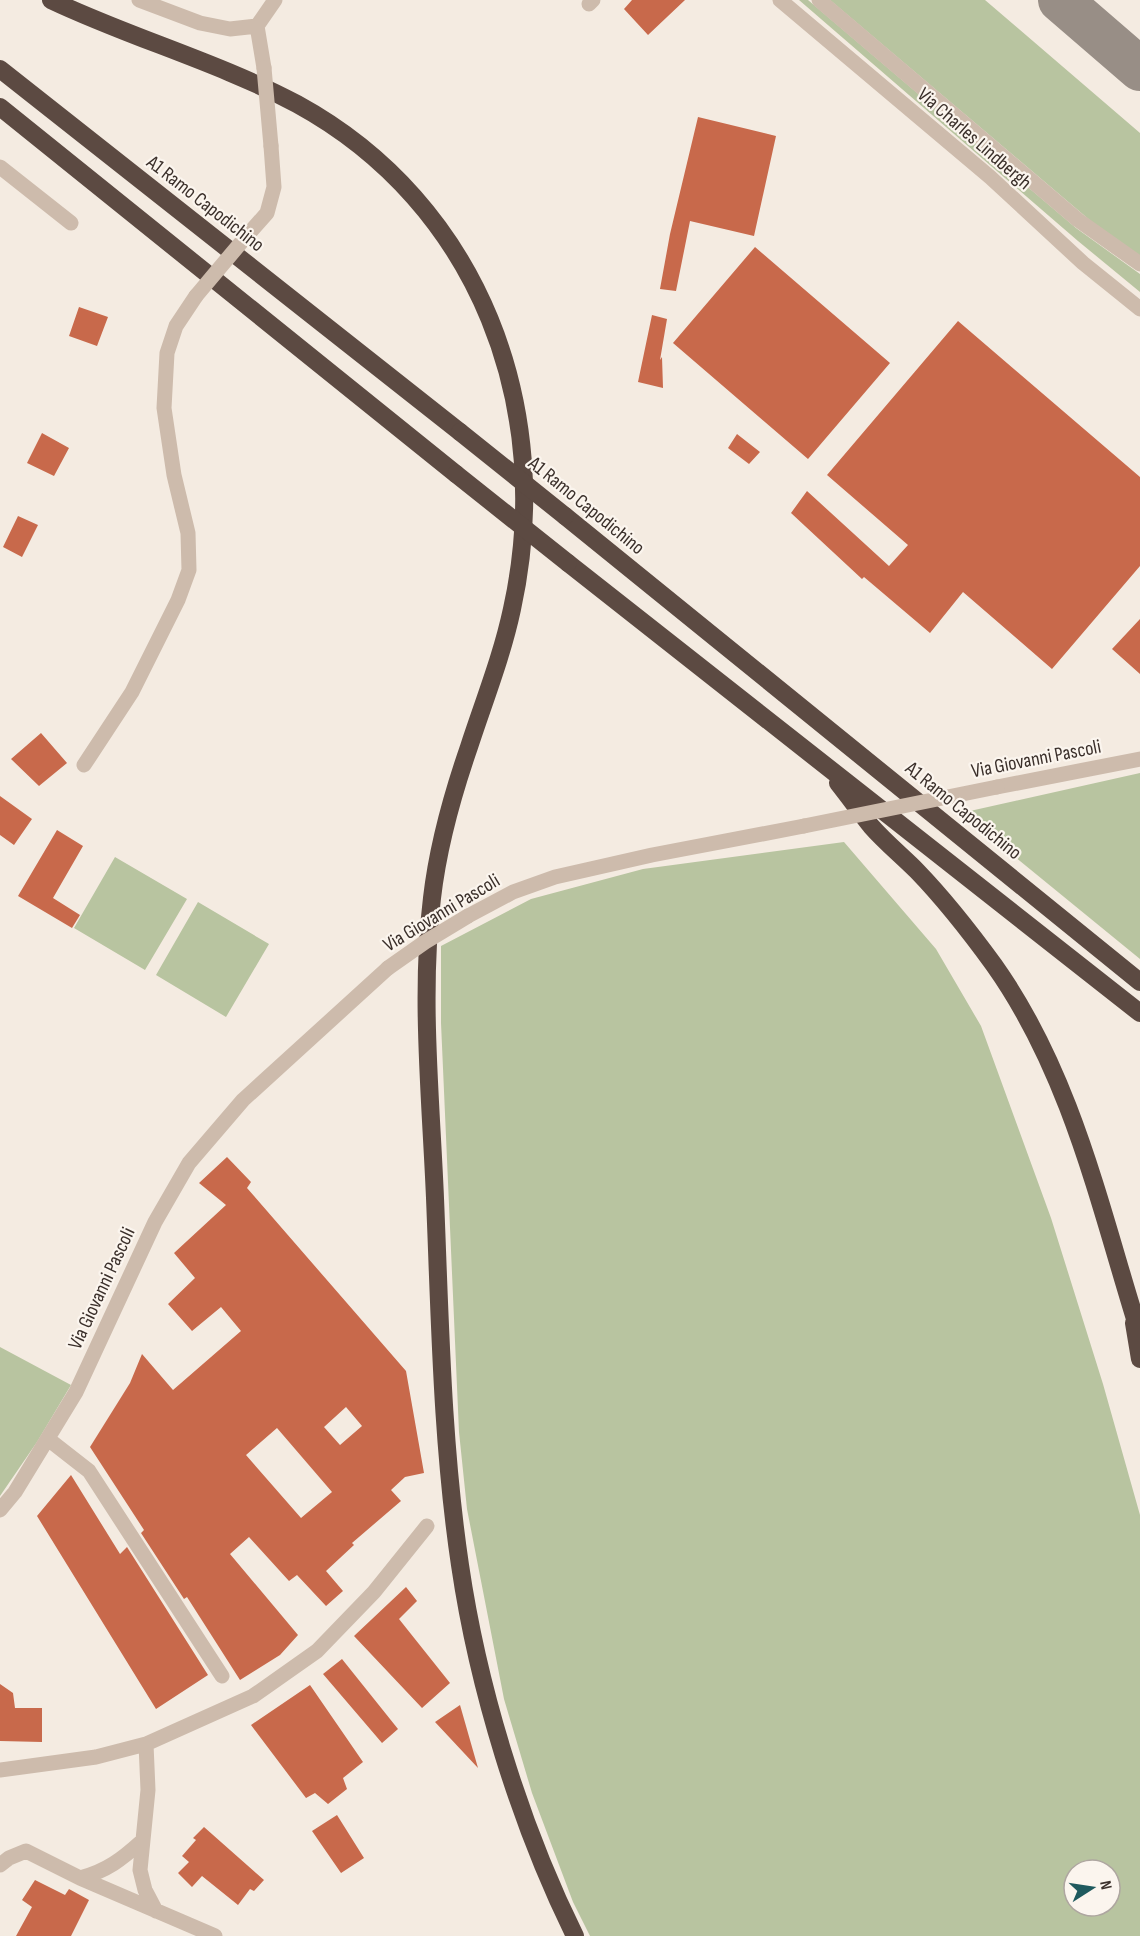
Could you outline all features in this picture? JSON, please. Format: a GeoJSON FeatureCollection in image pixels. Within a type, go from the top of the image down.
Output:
{"type":"FeatureCollection","features":[{"type":"Feature","properties":{"kind":"highway"},"geometry":{"type":"LineString","coordinates":[[51,0],[88,18],[249,82],[297,105],[342,132],[381,162],[418,201],[448,240],[471,276],[491,320],[507,365],[519,415],[523,461],[524,508],[520,557],[512,608],[496,668],[444,828],[432,892],[429,925],[427,997],[441,1353],[449,1469],[460,1565],[474,1643],[495,1722],[526,1821],[574,1936]]}},
{"type":"Feature","properties":{"kind":"highway","name":"A1 Ramo Capodichino"},"geometry":{"type":"LineString","coordinates":[[0,69],[565,516],[1140,982]]}},
{"type":"Feature","properties":{"kind":"highway"},"geometry":{"type":"LineString","coordinates":[[0,107],[456,474],[1140,1013]]}},
{"type":"Feature","properties":{"kind":"highway"},"geometry":{"type":"LineString","coordinates":[[825,764],[872,827],[957,916],[995,967],[1025,1014],[1050,1063],[1074,1120],[1140,1335]]}},
{"type":"Feature","properties":{"kind":"highway"},"geometry":{"type":"LineString","coordinates":[[1130,1303],[1140,1359]]}},
{"type":"Feature","properties":{"kind":"street"},"geometry":{"type":"LineString","coordinates":[[139,0],[200,23],[230,29],[257,26]]}},
{"type":"Feature","properties":{"kind":"street"},"geometry":{"type":"LineString","coordinates":[[84,765],[132,692],[178,600],[189,570],[188,533],[174,475],[164,408],[167,353],[176,326],[196,296],[267,213],[274,187],[264,68],[257,26],[275,0]]}},
{"type":"Feature","properties":{"kind":"street","name":"Via Charles Lindbergh"},"geometry":{"type":"LineString","coordinates":[[780,0],[982,170],[1083,263],[1140,309]]}},
{"type":"Feature","properties":{"kind":"street"},"geometry":{"type":"LineString","coordinates":[[819,0],[1078,220],[1140,264]]}},
{"type":"Feature","properties":{"kind":"street"},"geometry":{"type":"LineString","coordinates":[[0,167],[71,223]]}},
{"type":"Feature","properties":{"kind":"street","name":"Via Giovanni Pascoli"},"geometry":{"type":"LineString","coordinates":[[0,1510],[15,1492],[76,1392],[155,1222],[189,1163],[243,1100],[388,968],[425,942],[513,892],[555,878],[652,855],[1140,759]]}},
{"type":"Feature","properties":{"kind":"street"},"geometry":{"type":"LineString","coordinates":[[48,1439],[89,1471],[222,1676]]}},
{"type":"Feature","properties":{"kind":"street"},"geometry":{"type":"LineString","coordinates":[[0,1770],[96,1757],[146,1744],[253,1696],[317,1651],[374,1592],[427,1526]]}},
{"type":"Feature","properties":{"kind":"street"},"geometry":{"type":"LineString","coordinates":[[146,1744],[148,1790],[140,1870],[145,1890],[156,1911]]}},
{"type":"Feature","properties":{"kind":"street"},"geometry":{"type":"LineString","coordinates":[[80,1878],[106,1869],[121,1860],[142,1841]]}},
{"type":"Feature","properties":{"kind":"street"},"geometry":{"type":"LineString","coordinates":[[0,1865],[9,1858],[26,1851],[80,1878],[215,1936]]}},
{"type":"Feature","properties":{"kind":"green space"},"geometry":{"type":"Polygon","coordinates":[[[799,0],[808,0],[1076,228],[1140,274],[1140,292],[1078,241],[799,0]]]}},
{"type":"Feature","properties":{"kind":"green space"},"geometry":{"type":"Polygon","coordinates":[[[830,0],[985,0],[1140,133],[1140,256],[1092,222],[830,0]]]}},
{"type":"Feature","properties":{"kind":"green space"},"geometry":{"type":"Polygon","coordinates":[[[1140,773],[1140,959],[961,813],[1140,773]]]}},
{"type":"Feature","properties":{"kind":"green space"},"geometry":{"type":"Polygon","coordinates":[[[844,842],[936,949],[981,1026],[1051,1218],[1103,1384],[1140,1515],[1140,1936],[590,1936],[573,1902],[532,1793],[504,1699],[467,1509],[459,1432],[441,1023],[441,946],[531,899],[643,869],[844,842]]]}},
{"type":"Feature","properties":{"kind":"green space"},"geometry":{"type":"Polygon","coordinates":[[[115,857],[187,899],[145,970],[74,928],[115,857]]]}},
{"type":"Feature","properties":{"kind":"green space"},"geometry":{"type":"Polygon","coordinates":[[[198,902],[269,944],[226,1017],[156,975],[198,902]]]}},
{"type":"Feature","properties":{"kind":"green space"},"geometry":{"type":"Polygon","coordinates":[[[0,1347],[71,1385],[37,1442],[0,1496],[0,1347]]]}},
{"type":"Feature","properties":{"kind":"building"},"geometry":{"type":"Polygon","coordinates":[[[632,0],[685,0],[648,35],[624,9],[632,0]]]}},
{"type":"Feature","properties":{"kind":"building"},"geometry":{"type":"Polygon","coordinates":[[[698,117],[776,136],[754,236],[690,221],[676,291],[660,289],[670,234],[698,117]]]}},
{"type":"Feature","properties":{"kind":"building"},"geometry":{"type":"Polygon","coordinates":[[[755,247],[890,363],[808,459],[673,343],[755,247]]]}},
{"type":"Feature","properties":{"kind":"building"},"geometry":{"type":"Polygon","coordinates":[[[79,307],[108,317],[97,346],[69,336],[79,307]]]}},
{"type":"Feature","properties":{"kind":"building"},"geometry":{"type":"Polygon","coordinates":[[[652,315],[667,319],[660,360],[662,357],[663,388],[638,382],[652,315]]]}},
{"type":"Feature","properties":{"kind":"building"},"geometry":{"type":"Polygon","coordinates":[[[958,321],[1140,477],[1140,566],[1052,669],[963,592],[930,633],[864,577],[862,579],[791,513],[807,491],[889,566],[908,545],[827,475],[958,321]]]}},
{"type":"Feature","properties":{"kind":"building"},"geometry":{"type":"Polygon","coordinates":[[[42,433],[69,448],[54,476],[27,463],[42,433]]]}},
{"type":"Feature","properties":{"kind":"building"},"geometry":{"type":"Polygon","coordinates":[[[737,434],[760,452],[749,464],[728,448],[737,434]]]}},
{"type":"Feature","properties":{"kind":"building"},"geometry":{"type":"Polygon","coordinates":[[[18,516],[38,525],[22,557],[3,547],[18,516]]]}},
{"type":"Feature","properties":{"kind":"building"},"geometry":{"type":"Polygon","coordinates":[[[1140,619],[1140,674],[1112,649],[1140,619]]]}},
{"type":"Feature","properties":{"kind":"building"},"geometry":{"type":"Polygon","coordinates":[[[41,733],[67,763],[39,786],[11,759],[41,733]]]}},
{"type":"Feature","properties":{"kind":"building"},"geometry":{"type":"Polygon","coordinates":[[[0,796],[32,819],[14,845],[0,835],[0,796]]]}},
{"type":"Feature","properties":{"kind":"building"},"geometry":{"type":"Polygon","coordinates":[[[57,830],[83,846],[53,898],[80,915],[72,928],[18,896],[57,830]]]}},
{"type":"Feature","properties":{"kind":"building"},"geometry":{"type":"Polygon","coordinates":[[[227,1157],[251,1182],[247,1188],[406,1371],[424,1473],[405,1477],[391,1490],[401,1501],[352,1543],[354,1545],[326,1571],[343,1591],[326,1606],[297,1575],[289,1581],[249,1537],[230,1554],[298,1635],[280,1655],[240,1680],[187,1597],[184,1599],[141,1533],[144,1530],[90,1447],[130,1383],[142,1354],[173,1390],[241,1331],[221,1307],[192,1331],[168,1304],[195,1278],[174,1253],[226,1205],[199,1183],[227,1157]],[[346,1407],[324,1427],[340,1445],[362,1426],[346,1407]],[[277,1428],[246,1455],[301,1518],[332,1492],[277,1428]]]}},
{"type":"Feature","properties":{"kind":"building"},"geometry":{"type":"Polygon","coordinates":[[[71,1475],[120,1554],[127,1547],[208,1675],[156,1709],[37,1516],[71,1475]]]}},
{"type":"Feature","properties":{"kind":"building"},"geometry":{"type":"Polygon","coordinates":[[[406,1587],[417,1601],[399,1619],[450,1683],[422,1708],[354,1636],[406,1587]]]}},
{"type":"Feature","properties":{"kind":"building"},"geometry":{"type":"Polygon","coordinates":[[[342,1659],[398,1729],[382,1743],[323,1674],[342,1659]]]}},
{"type":"Feature","properties":{"kind":"building"},"geometry":{"type":"Polygon","coordinates":[[[0,1684],[13,1693],[15,1708],[42,1708],[42,1742],[0,1741],[0,1684]]]}},
{"type":"Feature","properties":{"kind":"building"},"geometry":{"type":"Polygon","coordinates":[[[310,1685],[363,1762],[343,1778],[347,1789],[328,1804],[315,1793],[306,1798],[251,1725],[310,1685]]]}},
{"type":"Feature","properties":{"kind":"building"},"geometry":{"type":"Polygon","coordinates":[[[460,1705],[478,1768],[435,1722],[460,1705]]]}},
{"type":"Feature","properties":{"kind":"building"},"geometry":{"type":"Polygon","coordinates":[[[337,1815],[364,1858],[341,1873],[312,1831],[337,1815]]]}},
{"type":"Feature","properties":{"kind":"building"},"geometry":{"type":"Polygon","coordinates":[[[204,1827],[264,1880],[254,1891],[250,1889],[238,1905],[202,1876],[192,1887],[178,1873],[189,1862],[182,1856],[196,1840],[193,1838],[204,1827]]]}},
{"type":"Feature","properties":{"kind":"building"},"geometry":{"type":"Polygon","coordinates":[[[35,1880],[65,1895],[69,1889],[89,1900],[71,1936],[16,1936],[32,1907],[22,1900],[35,1880]]]}},
{"type":"Feature","properties":{"kind":"taxiway"},"geometry":{"type":"LineString","coordinates":[[1060,0],[1140,69]]}}]}
